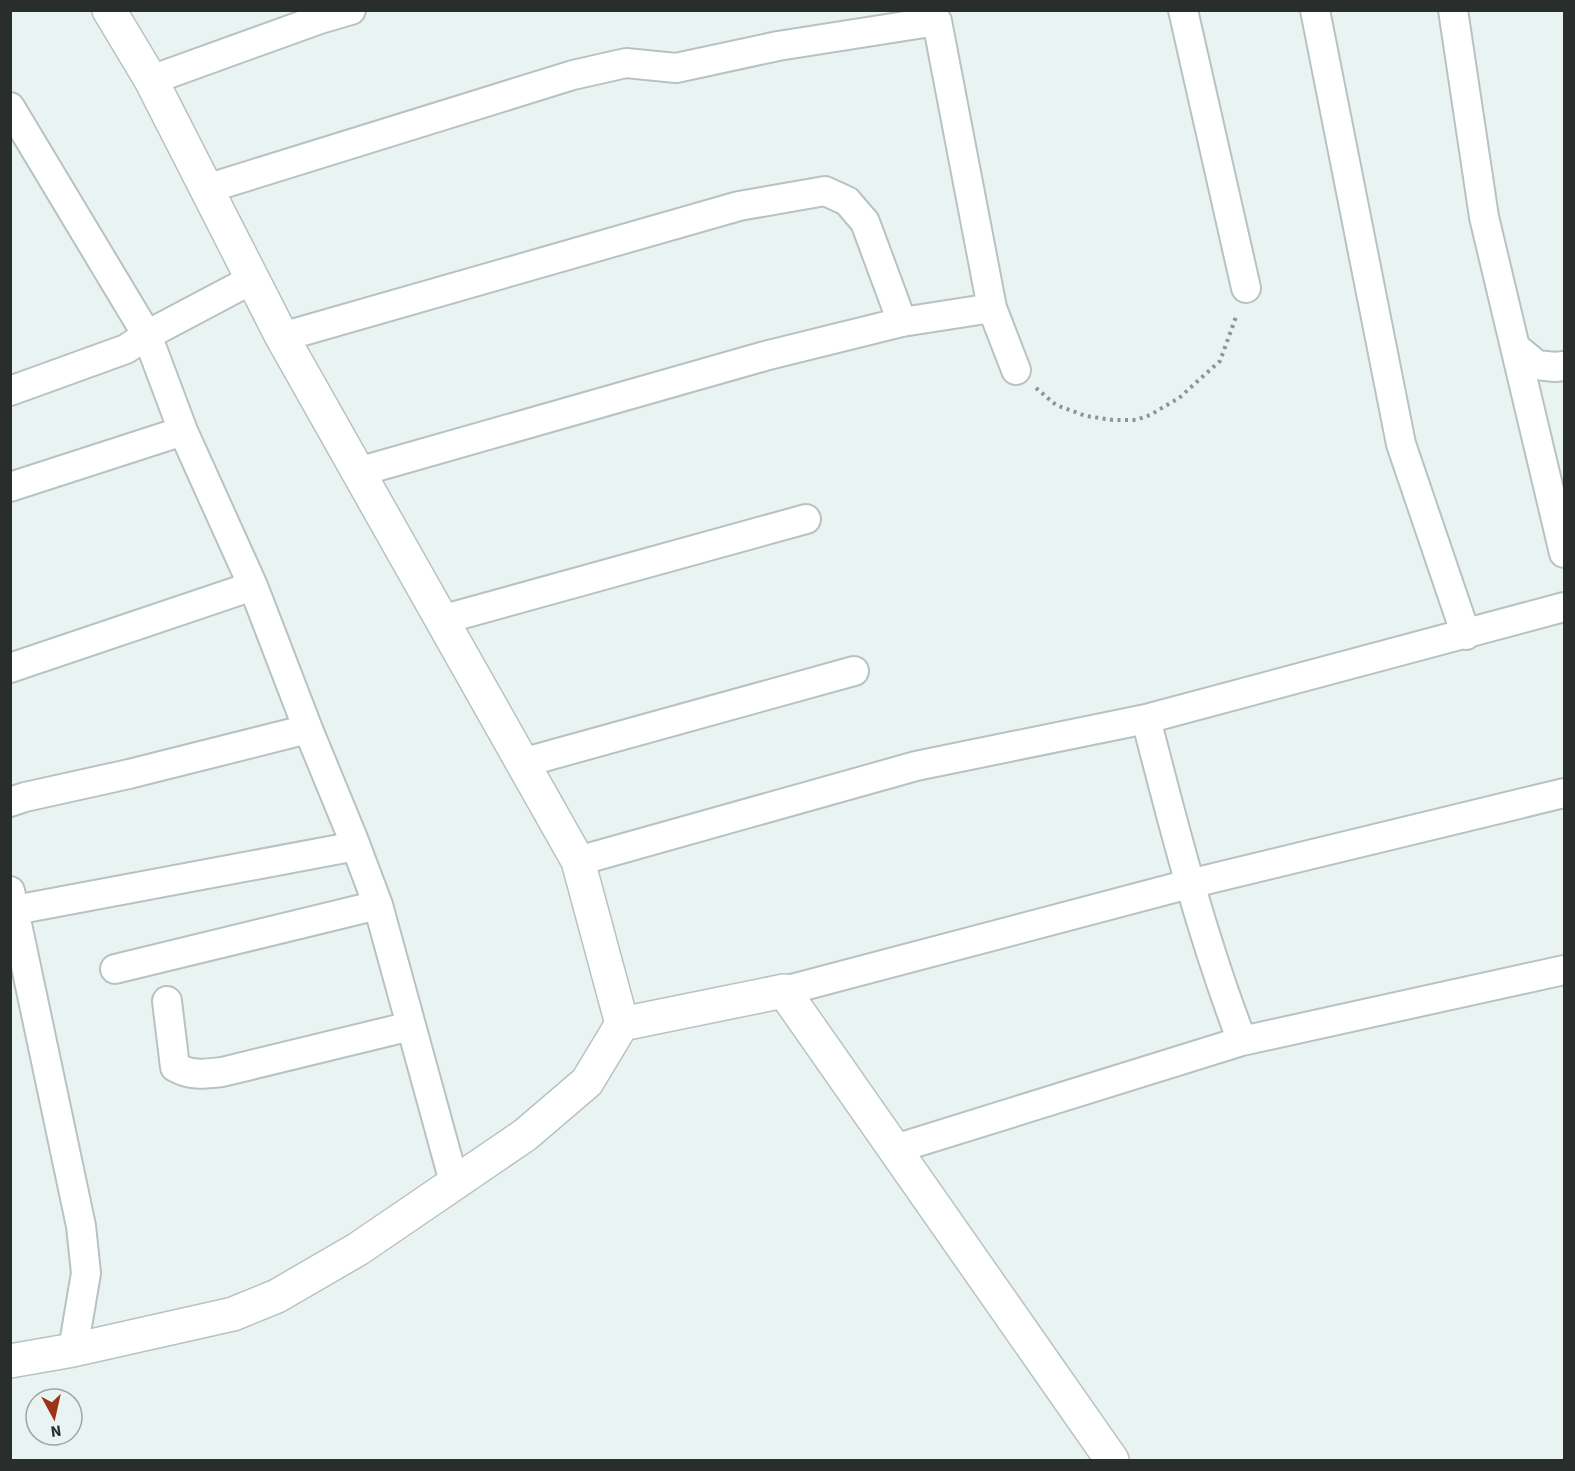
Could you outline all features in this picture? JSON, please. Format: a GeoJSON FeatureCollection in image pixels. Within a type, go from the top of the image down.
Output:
{"type":"FeatureCollection","features":[{"type":"Feature","properties":{"kind":"street"},"geometry":{"type":"LineString","coordinates":[[10,1361],[73,1350],[233,1314],[278,1296],[358,1249],[525,1135],[587,1082],[622,1024],[578,861],[282,337],[151,80],[110,10]]}},
{"type":"Feature","properties":{"kind":"street"},"geometry":{"type":"LineString","coordinates":[[151,80],[351,10]]}},
{"type":"Feature","properties":{"kind":"street"},"geometry":{"type":"LineString","coordinates":[[1182,10],[1246,288]]}},
{"type":"Feature","properties":{"kind":"street"},"geometry":{"type":"LineString","coordinates":[[1315,10],[1401,444],[1466,635]]}},
{"type":"Feature","properties":{"kind":"street"},"geometry":{"type":"LineString","coordinates":[[1453,10],[1484,217],[1564,553]]}},
{"type":"Feature","properties":{"kind":"street"},"geometry":{"type":"LineString","coordinates":[[206,189],[573,75],[626,63],[675,68],[778,46],[937,21],[992,308],[1016,370]]}},
{"type":"Feature","properties":{"kind":"street"},"geometry":{"type":"LineString","coordinates":[[10,107],[147,335],[183,430],[253,586],[378,905],[454,1182]]}},
{"type":"Feature","properties":{"kind":"street"},"geometry":{"type":"LineString","coordinates":[[282,337],[739,206],[825,192],[847,201],[865,222],[902,322]]}},
{"type":"Feature","properties":{"kind":"street"},"geometry":{"type":"LineString","coordinates":[[10,390],[126,349],[147,335],[252,279]]}},
{"type":"Feature","properties":{"kind":"street"},"geometry":{"type":"LineString","coordinates":[[358,472],[765,356],[902,322],[992,308]]}},
{"type":"Feature","properties":{"kind":"street"},"geometry":{"type":"LineString","coordinates":[[1515,347],[1537,364],[1564,366]]}},
{"type":"Feature","properties":{"kind":"street"},"geometry":{"type":"LineString","coordinates":[[10,487],[183,430]]}},
{"type":"Feature","properties":{"kind":"street"},"geometry":{"type":"LineString","coordinates":[[441,620],[806,519]]}},
{"type":"Feature","properties":{"kind":"street"},"geometry":{"type":"LineString","coordinates":[[10,668],[253,586]]}},
{"type":"Feature","properties":{"kind":"street"},"geometry":{"type":"LineString","coordinates":[[578,861],[916,766],[1146,719],[1564,607]]}},
{"type":"Feature","properties":{"kind":"street"},"geometry":{"type":"LineString","coordinates":[[522,763],[854,671]]}},
{"type":"Feature","properties":{"kind":"street"},"geometry":{"type":"LineString","coordinates":[[1146,719],[1189,884],[1242,1041]]}},
{"type":"Feature","properties":{"kind":"street"},"geometry":{"type":"LineString","coordinates":[[10,802],[308,729]]}},
{"type":"Feature","properties":{"kind":"street"},"geometry":{"type":"LineString","coordinates":[[622,1024],[784,991],[1189,884],[1564,793]]}},
{"type":"Feature","properties":{"kind":"street"},"geometry":{"type":"LineString","coordinates":[[73,1350],[86,1273],[81,1226],[13,900],[356,846]]}},
{"type":"Feature","properties":{"kind":"street"},"geometry":{"type":"LineString","coordinates":[[115,969],[378,905]]}},
{"type":"Feature","properties":{"kind":"street"},"geometry":{"type":"LineString","coordinates":[[895,1149],[1242,1041],[1564,970]]}},
{"type":"Feature","properties":{"kind":"street"},"geometry":{"type":"LineString","coordinates":[[784,991],[1112,1461]]}},
{"type":"Feature","properties":{"kind":"street"},"geometry":{"type":"LineString","coordinates":[[167,1001],[175,1066],[186,1074],[200,1075],[233,1070],[411,1026]]}},
{"type":"Feature","properties":{"kind":"path"},"geometry":{"type":"LineString","coordinates":[[1016,370],[1056,405],[1086,416],[1113,420],[1136,420],[1150,415],[1179,398],[1221,361],[1246,288]]}}]}
